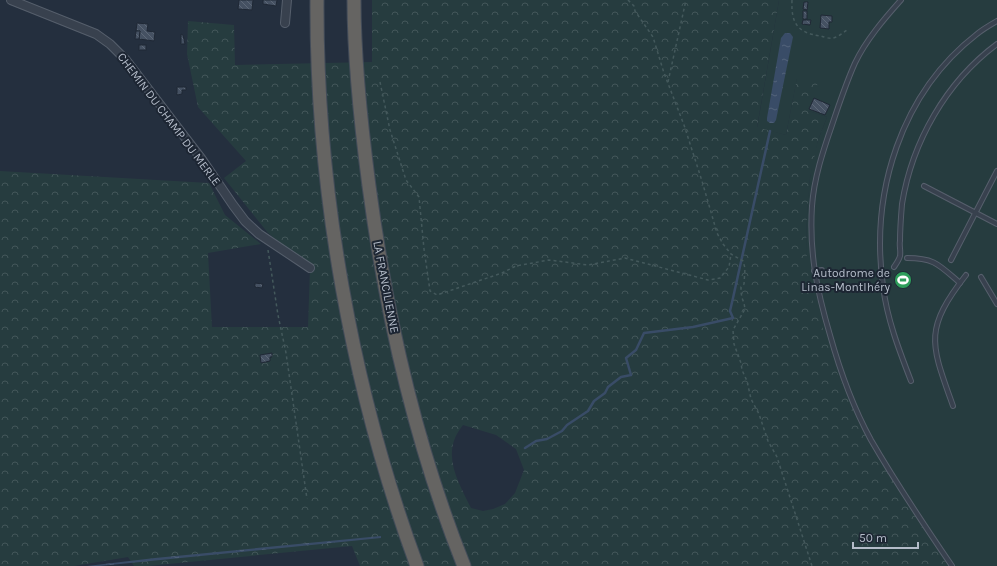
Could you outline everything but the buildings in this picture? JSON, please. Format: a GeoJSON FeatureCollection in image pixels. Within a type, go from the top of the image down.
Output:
{"type":"FeatureCollection","features":[{"type":"Feature","properties":{"kind":"highway"},"geometry":{"type":"LineString","coordinates":[[318,0],[318,69],[322,124],[327,177],[342,283],[351,334],[365,395],[392,490],[417,566]]}},
{"type":"Feature","properties":{"kind":"highway","name":"LA FRANCILIENNE"},"geometry":{"type":"LineString","coordinates":[[354,0],[356,67],[360,118],[383,276],[407,384],[423,444],[448,523],[464,566]]}},
{"type":"Feature","properties":{"kind":"street","name":"CHEMIN DU CHAMP DU MERLE"},"geometry":{"type":"LineString","coordinates":[[11,0],[96,34],[110,44],[126,60],[201,158],[233,205],[246,221],[267,240],[310,268]]}},
{"type":"Feature","properties":{"kind":"street"},"geometry":{"type":"LineString","coordinates":[[285,23],[287,0]]}},
{"type":"Feature","properties":{"kind":"lane"},"geometry":{"type":"LineString","coordinates":[[901,0],[873,35],[855,63],[837,109],[816,178],[812,205],[811,240],[814,271],[820,300],[836,357],[852,399],[871,439],[915,512],[952,566]]}},
{"type":"Feature","properties":{"kind":"lane"},"geometry":{"type":"LineString","coordinates":[[911,382],[890,323],[883,286],[880,231],[883,196],[895,151],[908,119],[932,81],[949,60],[977,34],[997,21]]}},
{"type":"Feature","properties":{"kind":"lane"},"geometry":{"type":"LineString","coordinates":[[894,267],[900,256],[900,230],[904,196],[915,155],[927,127],[960,77],[997,44]]}},
{"type":"Feature","properties":{"kind":"lane"},"geometry":{"type":"LineString","coordinates":[[950,260],[997,171]]}},
{"type":"Feature","properties":{"kind":"lane"},"geometry":{"type":"LineString","coordinates":[[924,186],[997,224]]}},
{"type":"Feature","properties":{"kind":"lane"},"geometry":{"type":"LineString","coordinates":[[907,258],[926,259],[936,262],[960,283]]}},
{"type":"Feature","properties":{"kind":"lane"},"geometry":{"type":"LineString","coordinates":[[814,271],[822,270]]}},
{"type":"Feature","properties":{"kind":"lane"},"geometry":{"type":"LineString","coordinates":[[953,406],[936,356],[934,335],[939,316],[945,304],[966,275]]}},
{"type":"Feature","properties":{"kind":"lane"},"geometry":{"type":"LineString","coordinates":[[981,277],[997,304]]}},
{"type":"Feature","properties":{"kind":"path"},"geometry":{"type":"LineString","coordinates":[[628,0],[634,6],[635,11],[653,37],[668,84],[684,125],[717,233],[723,244],[732,254],[743,261],[745,268],[744,284],[741,287],[741,292],[745,309],[733,330],[734,344],[747,381],[751,399],[759,414],[768,441],[779,463],[812,566]]}},
{"type":"Feature","properties":{"kind":"path"},"geometry":{"type":"LineString","coordinates":[[668,84],[686,0]]}},
{"type":"Feature","properties":{"kind":"path"},"geometry":{"type":"LineString","coordinates":[[792,0],[794,22],[798,27],[811,35],[833,38],[847,30]]}},
{"type":"Feature","properties":{"kind":"path"},"geometry":{"type":"LineString","coordinates":[[380,82],[390,130],[406,180],[419,197],[430,291],[437,295],[502,273],[516,266],[549,260],[588,265],[625,258],[708,280],[720,278],[729,267],[732,254]]}},
{"type":"Feature","properties":{"kind":"path"},"geometry":{"type":"LineString","coordinates":[[267,240],[274,292],[286,353],[307,499]]}},
{"type":"Feature","properties":{"kind":"green space"},"geometry":{"type":"Polygon","coordinates":[[[372,0],[779,0],[757,127],[786,135],[797,78],[818,83],[808,111],[827,117],[818,140],[810,177],[807,213],[806,250],[814,311],[822,326],[834,365],[849,402],[870,444],[948,566],[360,566],[352,546],[148,566],[134,566],[128,557],[74,566],[0,566],[0,171],[209,183],[225,215],[261,244],[208,253],[212,327],[308,327],[310,268],[268,233],[224,178],[246,161],[198,107],[187,54],[188,21],[234,25],[235,65],[372,62],[372,0]],[[463,425],[455,438],[452,447],[453,465],[459,483],[471,508],[483,511],[505,504],[515,493],[524,470],[516,449],[496,435],[463,425]]]}},
{"type":"Feature","properties":{"kind":"green space","name":"Autodrome de Linas-Montlhéry"},"geometry":{"type":"Polygon","coordinates":[[[779,0],[997,0],[997,566],[814,566],[806,250],[808,194],[814,153],[827,117],[808,111],[797,79],[786,135],[757,128],[779,0]]]}},
{"type":"Feature","properties":{"kind":"water"},"geometry":{"type":"Polygon","coordinates":[[[785,33],[790,33],[793,37],[776,120],[774,123],[770,123],[767,121],[767,118],[781,38],[785,33]]]}},
{"type":"Feature","properties":{"kind":"water"},"geometry":{"type":"Polygon","coordinates":[[[381,536],[381,538],[100,566],[87,566],[155,558],[381,536]]]}},
{"type":"Feature","properties":{"kind":"waterway"},"geometry":{"type":"LineString","coordinates":[[525,448],[536,441],[547,439],[562,431],[567,425],[588,411],[594,401],[605,393],[608,387],[621,377],[631,375],[626,358],[636,350],[644,333],[693,327],[733,318],[730,311],[770,131]]}},
{"type":"Feature","properties":{"kind":"place","name":"Autodrome de Linas-Montlhéry"},"geometry":{"type":"Point","coordinates":[903,280]}}]}
